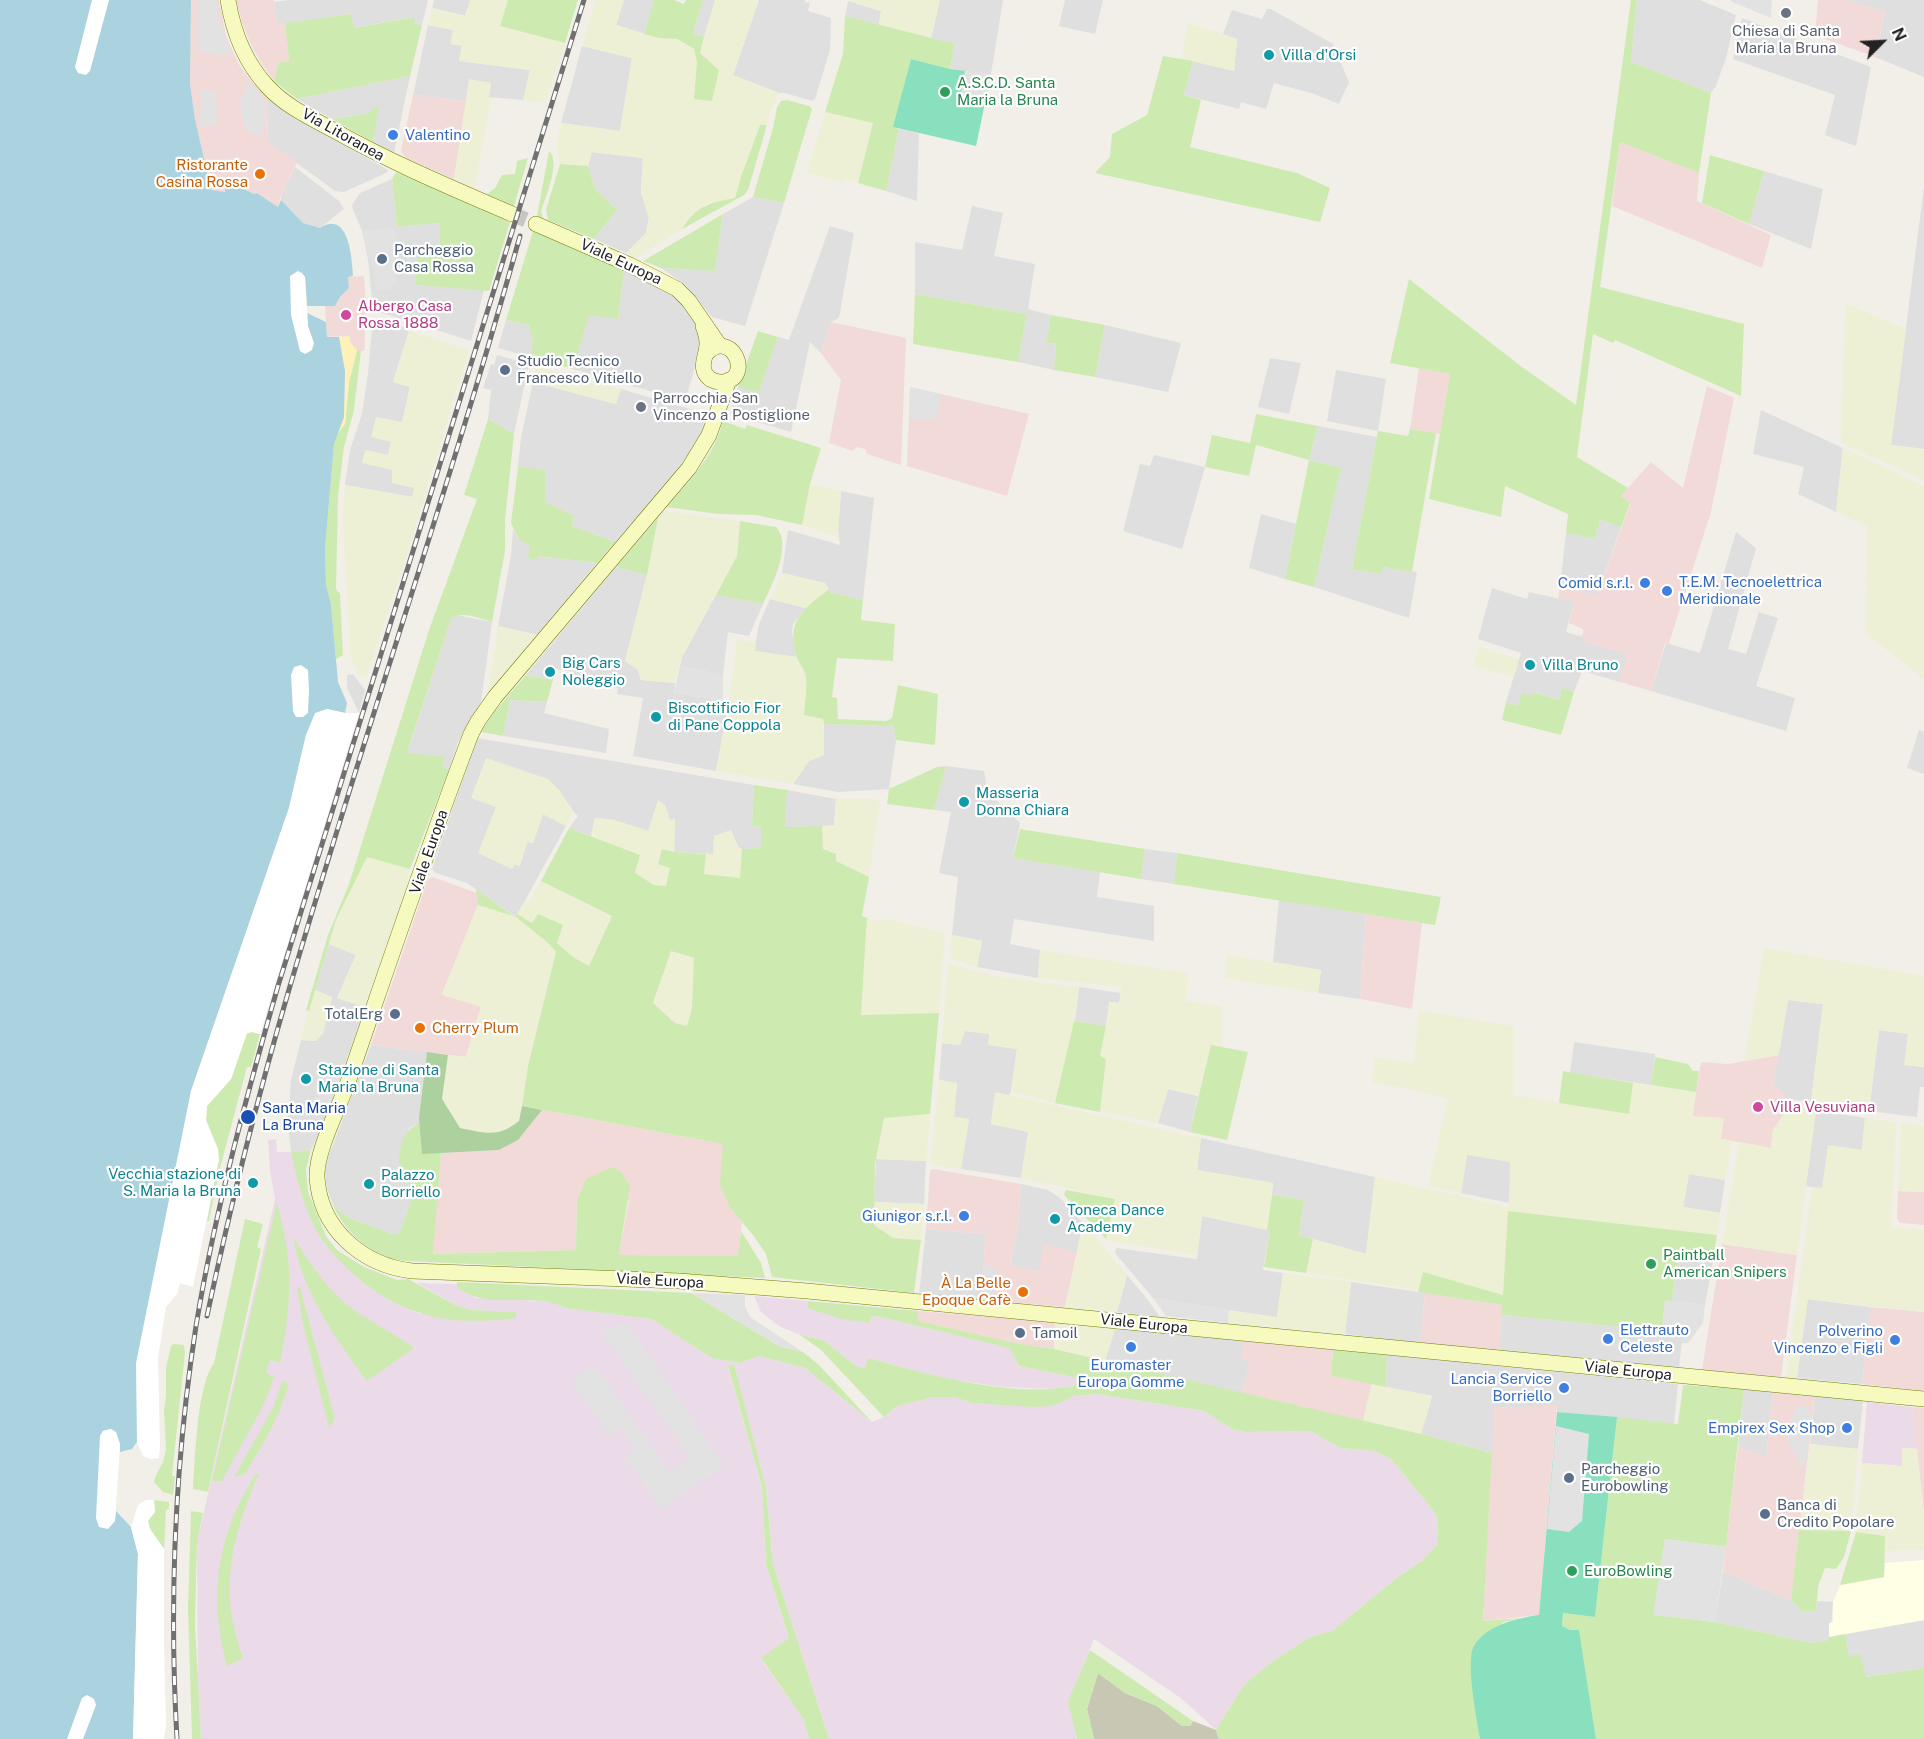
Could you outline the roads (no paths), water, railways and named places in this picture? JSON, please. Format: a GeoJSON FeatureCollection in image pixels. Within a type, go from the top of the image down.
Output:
{"type":"FeatureCollection","features":[{"type":"Feature","properties":{"kind":"street","name":"Via Litoranea"},"geometry":{"type":"LineString","coordinates":[[228,0],[234,27],[247,58],[268,87],[285,102],[395,163],[512,214]]}},
{"type":"Feature","properties":{"kind":"street","name":"Viale Europa"},"geometry":{"type":"LineString","coordinates":[[536,224],[664,281],[689,301],[720,346]]}},
{"type":"Feature","properties":{"kind":"street","name":"Viale Europa"},"geometry":{"type":"LineString","coordinates":[[697,312],[706,337],[706,354]]}},
{"type":"Feature","properties":{"kind":"street"},"geometry":{"type":"LineString","coordinates":[[720,346],[731,350],[738,359],[737,371],[722,380],[707,376],[703,365],[706,354],[720,346]]}},
{"type":"Feature","properties":{"kind":"street","name":"Viale Europa"},"geometry":{"type":"LineString","coordinates":[[722,380],[717,413],[709,435],[689,468],[498,693],[471,734],[345,1091],[318,1160],[317,1176],[321,1200],[327,1217],[334,1229],[352,1247],[380,1263],[412,1271],[679,1281],[797,1290],[1924,1399]]}},
{"type":"Feature","properties":{"kind":"water"},"geometry":{"type":"Polygon","coordinates":[[[0,0],[191,0],[190,84],[195,119],[211,190],[225,192],[226,180],[254,194],[257,193],[278,207],[281,200],[303,223],[320,228],[330,224],[337,225],[347,238],[353,276],[348,277],[349,288],[335,306],[307,306],[305,277],[290,277],[314,343],[308,326],[307,313],[326,322],[327,337],[339,337],[345,371],[344,417],[334,444],[325,549],[326,585],[331,604],[338,682],[347,703],[345,713],[327,709],[306,735],[289,808],[191,1091],[137,1442],[132,1449],[120,1452],[120,1444],[110,1429],[103,1431],[100,1436],[115,1521],[116,1511],[131,1527],[138,1554],[133,1739],[0,1739],[0,0]]]}},
{"type":"Feature","properties":{"kind":"tunnel"},"geometry":{"type":"LineString","coordinates":[[512,214],[536,224]]}},
{"type":"Feature","properties":{"kind":"railway"},"geometry":{"type":"LineString","coordinates":[[177,1739],[174,1584],[183,1429],[196,1326],[222,1197],[278,986],[584,0]]}},
{"type":"Feature","properties":{"kind":"railway"},"geometry":{"type":"LineString","coordinates":[[207,1316],[244,1154],[288,993],[345,803],[464,426],[520,236]]}},
{"type":"Feature","properties":{"kind":"place","name":"Chiesa di Santa Maria la Bruna"},"geometry":{"type":"Point","coordinates":[1786,13]}},
{"type":"Feature","properties":{"kind":"place","name":"Villa d'Orsi"},"geometry":{"type":"Point","coordinates":[1269,55]}},
{"type":"Feature","properties":{"kind":"place","name":"A.S.C.D. Santa Maria la Bruna"},"geometry":{"type":"Point","coordinates":[945,92]}},
{"type":"Feature","properties":{"kind":"place","name":"Valentino"},"geometry":{"type":"Point","coordinates":[393,135]}},
{"type":"Feature","properties":{"kind":"place","name":"Ristorante Casina Rossa"},"geometry":{"type":"Point","coordinates":[260,174]}},
{"type":"Feature","properties":{"kind":"place","name":"Parcheggio Casa Rossa"},"geometry":{"type":"Point","coordinates":[382,259]}},
{"type":"Feature","properties":{"kind":"place","name":"Albergo Casa Rossa 1888"},"geometry":{"type":"Point","coordinates":[346,315]}},
{"type":"Feature","properties":{"kind":"place","name":"Studio Tecnico Francesco Vitiello"},"geometry":{"type":"Point","coordinates":[505,370]}},
{"type":"Feature","properties":{"kind":"place","name":"Parrocchia San Vincenzo a Postiglione"},"geometry":{"type":"Point","coordinates":[641,407]}},
{"type":"Feature","properties":{"kind":"place","name":"Comid s.r.l."},"geometry":{"type":"Point","coordinates":[1645,583]}},
{"type":"Feature","properties":{"kind":"place","name":"T.E.M. Tecnoelettrica Meridionale"},"geometry":{"type":"Point","coordinates":[1667,591]}},
{"type":"Feature","properties":{"kind":"place","name":"Villa Bruno"},"geometry":{"type":"Point","coordinates":[1530,665]}},
{"type":"Feature","properties":{"kind":"place","name":"Big Cars Noleggio"},"geometry":{"type":"Point","coordinates":[550,672]}},
{"type":"Feature","properties":{"kind":"place","name":"Biscottificio Fior di Pane Coppola"},"geometry":{"type":"Point","coordinates":[656,717]}},
{"type":"Feature","properties":{"kind":"place","name":"Masseria Donna Chiara"},"geometry":{"type":"Point","coordinates":[964,802]}},
{"type":"Feature","properties":{"kind":"place","name":"TotalErg"},"geometry":{"type":"Point","coordinates":[395,1014]}},
{"type":"Feature","properties":{"kind":"place","name":"Cherry Plum"},"geometry":{"type":"Point","coordinates":[420,1028]}},
{"type":"Feature","properties":{"kind":"place","name":"Stazione di Santa Maria la Bruna"},"geometry":{"type":"Point","coordinates":[306,1079]}},
{"type":"Feature","properties":{"kind":"place","name":"Villa Vesuviana"},"geometry":{"type":"Point","coordinates":[1758,1107]}},
{"type":"Feature","properties":{"kind":"place","name":"Santa Maria La Bruna"},"geometry":{"type":"Point","coordinates":[248,1117]}},
{"type":"Feature","properties":{"kind":"place","name":"Vecchia stazione di S. Maria la Bruna"},"geometry":{"type":"Point","coordinates":[253,1183]}},
{"type":"Feature","properties":{"kind":"place","name":"Palazzo Borriello"},"geometry":{"type":"Point","coordinates":[369,1184]}},
{"type":"Feature","properties":{"kind":"place","name":"Giunigor s.r.l."},"geometry":{"type":"Point","coordinates":[964,1216]}},
{"type":"Feature","properties":{"kind":"place","name":"Toneca Dance Academy"},"geometry":{"type":"Point","coordinates":[1055,1219]}},
{"type":"Feature","properties":{"kind":"place","name":"Paintball American Snipers"},"geometry":{"type":"Point","coordinates":[1651,1264]}},
{"type":"Feature","properties":{"kind":"place","name":"À La Belle Epoque Cafè"},"geometry":{"type":"Point","coordinates":[1023,1292]}},
{"type":"Feature","properties":{"kind":"place","name":"Tamoil"},"geometry":{"type":"Point","coordinates":[1020,1333]}},
{"type":"Feature","properties":{"kind":"place","name":"Elettrauto Celeste"},"geometry":{"type":"Point","coordinates":[1608,1339]}},
{"type":"Feature","properties":{"kind":"place","name":"Polverino Vincenzo e Figli"},"geometry":{"type":"Point","coordinates":[1895,1340]}},
{"type":"Feature","properties":{"kind":"place","name":"Euromaster Europa Gomme"},"geometry":{"type":"Point","coordinates":[1131,1347]}},
{"type":"Feature","properties":{"kind":"place","name":"Lancia Service Borriello"},"geometry":{"type":"Point","coordinates":[1564,1388]}},
{"type":"Feature","properties":{"kind":"place","name":"Empirex Sex Shop"},"geometry":{"type":"Point","coordinates":[1847,1428]}},
{"type":"Feature","properties":{"kind":"place","name":"Parcheggio Eurobowling"},"geometry":{"type":"Point","coordinates":[1569,1478]}},
{"type":"Feature","properties":{"kind":"place","name":"Banca di Credito Popolare"},"geometry":{"type":"Point","coordinates":[1765,1514]}},
{"type":"Feature","properties":{"kind":"place","name":"EuroBowling"},"geometry":{"type":"Point","coordinates":[1572,1571]}}]}
